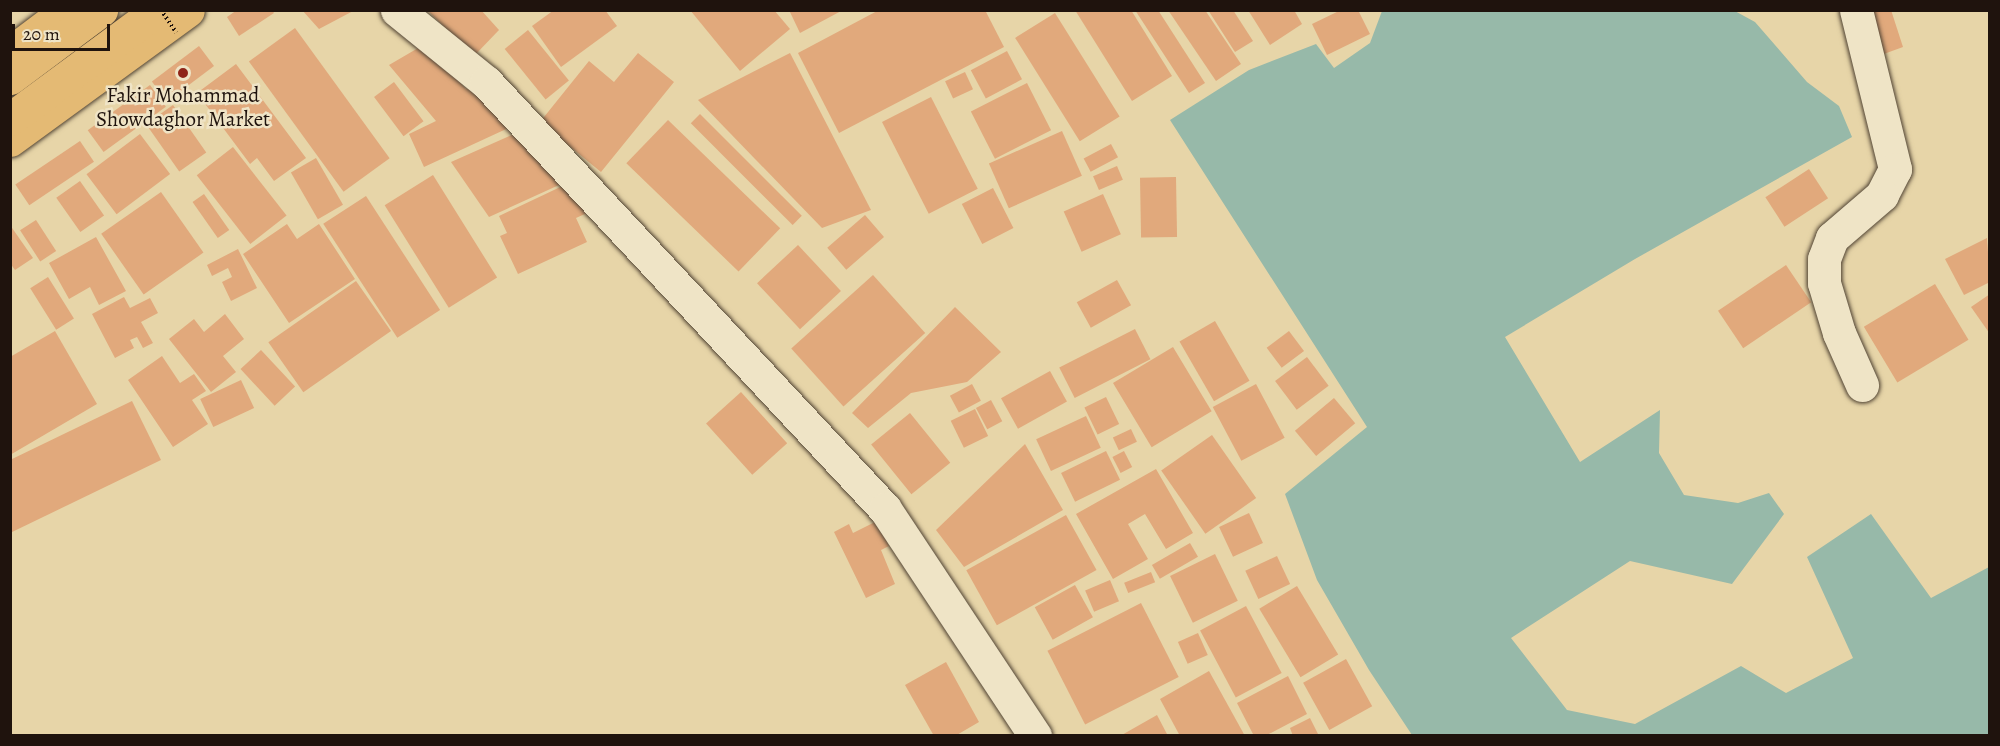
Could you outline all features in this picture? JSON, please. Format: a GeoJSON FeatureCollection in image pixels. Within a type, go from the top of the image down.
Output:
{"type":"FeatureCollection","features":[{"type":"Feature","properties":{"kind":"main road"},"geometry":{"type":"LineString","coordinates":[[10,53],[66,10]]}},
{"type":"Feature","properties":{"kind":"main road"},"geometry":{"type":"LineString","coordinates":[[10,78],[101,10]]}},
{"type":"Feature","properties":{"kind":"main road"},"geometry":{"type":"LineString","coordinates":[[10,119],[171,16]]}},
{"type":"Feature","properties":{"kind":"main road"},"geometry":{"type":"LineString","coordinates":[[10,140],[171,16]]}},
{"type":"Feature","properties":{"kind":"street"},"geometry":{"type":"LineString","coordinates":[[397,10],[486,82],[885,508],[1035,735]]}},
{"type":"Feature","properties":{"kind":"street"},"geometry":{"type":"LineString","coordinates":[[1856,10],[1895,170],[1882,195],[1832,238],[1824,259],[1824,283],[1836,323],[1862,385]]}},
{"type":"Feature","properties":{"kind":"shaded area"},"geometry":{"type":"Polygon","coordinates":[[[1733,10],[1755,22],[1807,82],[1839,106],[1852,137],[1635,259],[1505,337],[1580,462],[1660,410],[1659,453],[1684,495],[1738,503],[1769,493],[1784,514],[1732,584],[1630,561],[1511,638],[1567,710],[1635,724],[1741,666],[1786,693],[1853,658],[1807,557],[1871,514],[1931,598],[1989,567],[1989,735],[1412,735],[1369,670],[1317,580],[1285,494],[1367,427],[1170,120],[1249,70],[1316,44],[1334,68],[1370,43],[1382,11],[1733,10]]]}},
{"type":"Feature","properties":{"kind":"building"},"geometry":{"type":"Polygon","coordinates":[[[237,10],[272,10],[274,13],[239,36],[227,17],[237,10]]]}},
{"type":"Feature","properties":{"kind":"building"},"geometry":{"type":"Polygon","coordinates":[[[302,10],[355,10],[319,29],[302,10]]]}},
{"type":"Feature","properties":{"kind":"building"},"geometry":{"type":"Polygon","coordinates":[[[427,10],[481,10],[499,30],[474,56],[427,10]]]}},
{"type":"Feature","properties":{"kind":"building"},"geometry":{"type":"Polygon","coordinates":[[[554,10],[605,10],[617,26],[561,67],[532,26],[554,10]]]}},
{"type":"Feature","properties":{"kind":"building"},"geometry":{"type":"Polygon","coordinates":[[[690,10],[774,10],[790,29],[740,71],[690,10]]]}},
{"type":"Feature","properties":{"kind":"building"},"geometry":{"type":"Polygon","coordinates":[[[789,10],[843,10],[800,33],[789,10]]]}},
{"type":"Feature","properties":{"kind":"building"},"geometry":{"type":"Polygon","coordinates":[[[879,10],[985,10],[1004,47],[839,133],[798,53],[879,10]]]}},
{"type":"Feature","properties":{"kind":"building"},"geometry":{"type":"Polygon","coordinates":[[[1075,10],[1131,10],[1172,76],[1132,101],[1075,10]]]}},
{"type":"Feature","properties":{"kind":"building"},"geometry":{"type":"Polygon","coordinates":[[[1135,10],[1158,10],[1205,83],[1189,93],[1135,10]]]}},
{"type":"Feature","properties":{"kind":"building"},"geometry":{"type":"Polygon","coordinates":[[[1168,10],[1205,10],[1241,64],[1216,81],[1168,10]]]}},
{"type":"Feature","properties":{"kind":"building"},"geometry":{"type":"Polygon","coordinates":[[[1208,10],[1233,10],[1253,41],[1235,52],[1208,10]]]}},
{"type":"Feature","properties":{"kind":"building"},"geometry":{"type":"Polygon","coordinates":[[[1248,10],[1294,10],[1302,24],[1270,45],[1248,10]]]}},
{"type":"Feature","properties":{"kind":"building"},"geometry":{"type":"Polygon","coordinates":[[[1341,10],[1358,10],[1370,34],[1327,55],[1312,24],[1341,10]]]}},
{"type":"Feature","properties":{"kind":"building"},"geometry":{"type":"Polygon","coordinates":[[[1867,10],[1891,10],[1903,47],[1881,55],[1867,10]]]}},
{"type":"Feature","properties":{"kind":"building"},"geometry":{"type":"Polygon","coordinates":[[[1055,13],[1120,116],[1080,141],[1015,38],[1055,13]]]}},
{"type":"Feature","properties":{"kind":"building"},"geometry":{"type":"Polygon","coordinates":[[[295,28],[390,158],[344,192],[249,62],[295,28]]]}},
{"type":"Feature","properties":{"kind":"building"},"geometry":{"type":"Polygon","coordinates":[[[528,30],[569,81],[546,99],[505,49],[528,30]]]}},
{"type":"Feature","properties":{"kind":"building"},"geometry":{"type":"Polygon","coordinates":[[[425,44],[466,89],[475,85],[517,124],[424,167],[409,134],[436,121],[389,65],[425,44]]]}},
{"type":"Feature","properties":{"kind":"building","name":"Fakir Mohammad Showdaghor Market"},"geometry":{"type":"Polygon","coordinates":[[[199,46],[214,66],[167,101],[152,82],[199,46]]]}},
{"type":"Feature","properties":{"kind":"building"},"geometry":{"type":"Polygon","coordinates":[[[1007,51],[1022,79],[986,99],[971,70],[1007,51]]]}},
{"type":"Feature","properties":{"kind":"building"},"geometry":{"type":"Polygon","coordinates":[[[638,53],[674,82],[601,172],[540,122],[589,61],[614,82],[638,53]]]}},
{"type":"Feature","properties":{"kind":"building"},"geometry":{"type":"Polygon","coordinates":[[[790,53],[871,210],[822,228],[698,100],[790,53]]]}},
{"type":"Feature","properties":{"kind":"building"},"geometry":{"type":"Polygon","coordinates":[[[236,64],[306,158],[274,181],[257,158],[250,164],[197,93],[236,64]]]}},
{"type":"Feature","properties":{"kind":"building"},"geometry":{"type":"Polygon","coordinates":[[[965,72],[973,89],[953,99],[945,81],[965,72]]]}},
{"type":"Feature","properties":{"kind":"building"},"geometry":{"type":"Polygon","coordinates":[[[394,82],[423,121],[404,136],[374,97],[394,82]]]}},
{"type":"Feature","properties":{"kind":"building"},"geometry":{"type":"Polygon","coordinates":[[[1027,83],[1051,130],[995,159],[971,112],[1027,83]]]}},
{"type":"Feature","properties":{"kind":"building"},"geometry":{"type":"Polygon","coordinates":[[[150,85],[166,107],[104,152],[88,130],[150,85]]]}},
{"type":"Feature","properties":{"kind":"building"},"geometry":{"type":"Polygon","coordinates":[[[931,97],[978,189],[929,214],[882,122],[931,97]]]}},
{"type":"Feature","properties":{"kind":"building"},"geometry":{"type":"Polygon","coordinates":[[[173,105],[206,153],[179,171],[146,124],[173,105]]]}},
{"type":"Feature","properties":{"kind":"building"},"geometry":{"type":"Polygon","coordinates":[[[700,114],[802,216],[793,225],[691,123],[700,114]]]}},
{"type":"Feature","properties":{"kind":"building"},"geometry":{"type":"Polygon","coordinates":[[[668,120],[780,228],[739,272],[626,163],[668,120]]]}},
{"type":"Feature","properties":{"kind":"building"},"geometry":{"type":"Polygon","coordinates":[[[523,130],[570,180],[489,217],[451,162],[523,130]]]}},
{"type":"Feature","properties":{"kind":"building"},"geometry":{"type":"Polygon","coordinates":[[[1062,131],[1082,176],[1009,208],[989,164],[1062,131]]]}},
{"type":"Feature","properties":{"kind":"building"},"geometry":{"type":"Polygon","coordinates":[[[140,134],[170,174],[117,214],[86,174],[140,134]]]}},
{"type":"Feature","properties":{"kind":"building"},"geometry":{"type":"Polygon","coordinates":[[[80,141],[94,162],[29,205],[15,185],[80,141]]]}},
{"type":"Feature","properties":{"kind":"building"},"geometry":{"type":"Polygon","coordinates":[[[1111,144],[1118,157],[1091,172],[1084,159],[1111,144]]]}},
{"type":"Feature","properties":{"kind":"building"},"geometry":{"type":"Polygon","coordinates":[[[233,147],[287,216],[250,244],[197,175],[233,147]]]}},
{"type":"Feature","properties":{"kind":"building"},"geometry":{"type":"Polygon","coordinates":[[[316,158],[343,205],[318,219],[291,172],[316,158]]]}},
{"type":"Feature","properties":{"kind":"building"},"geometry":{"type":"Polygon","coordinates":[[[1117,166],[1123,180],[1099,190],[1093,176],[1117,166]]]}},
{"type":"Feature","properties":{"kind":"building"},"geometry":{"type":"Polygon","coordinates":[[[1809,169],[1828,198],[1784,227],[1765,197],[1809,169]]]}},
{"type":"Feature","properties":{"kind":"building"},"geometry":{"type":"Polygon","coordinates":[[[433,175],[497,278],[449,308],[385,205],[433,175]]]}},
{"type":"Feature","properties":{"kind":"building"},"geometry":{"type":"Polygon","coordinates":[[[1176,177],[1177,237],[1141,238],[1140,178],[1176,177]]]}},
{"type":"Feature","properties":{"kind":"building"},"geometry":{"type":"Polygon","coordinates":[[[80,181],[104,215],[80,232],[56,198],[80,181]]]}},
{"type":"Feature","properties":{"kind":"building"},"geometry":{"type":"Polygon","coordinates":[[[573,181],[587,213],[576,218],[587,242],[518,274],[500,236],[507,233],[499,216],[573,181]]]}},
{"type":"Feature","properties":{"kind":"building"},"geometry":{"type":"Polygon","coordinates":[[[993,188],[1013,228],[982,244],[962,204],[993,188]]]}},
{"type":"Feature","properties":{"kind":"building"},"geometry":{"type":"Polygon","coordinates":[[[161,192],[203,253],[144,294],[101,234],[161,192]]]}},
{"type":"Feature","properties":{"kind":"building"},"geometry":{"type":"Polygon","coordinates":[[[204,194],[229,230],[218,238],[193,202],[204,194]]]}},
{"type":"Feature","properties":{"kind":"building"},"geometry":{"type":"Polygon","coordinates":[[[1103,194],[1121,234],[1082,252],[1064,211],[1103,194]]]}},
{"type":"Feature","properties":{"kind":"building"},"geometry":{"type":"Polygon","coordinates":[[[366,196],[440,310],[397,338],[323,224],[366,196]]]}},
{"type":"Feature","properties":{"kind":"building"},"geometry":{"type":"Polygon","coordinates":[[[865,215],[884,237],[846,270],[827,248],[865,215]]]}},
{"type":"Feature","properties":{"kind":"building"},"geometry":{"type":"Polygon","coordinates":[[[36,220],[56,251],[40,261],[20,230],[36,220]]]}},
{"type":"Feature","properties":{"kind":"building"},"geometry":{"type":"Polygon","coordinates":[[[287,224],[297,239],[319,224],[355,279],[289,323],[243,254],[287,224]]]}},
{"type":"Feature","properties":{"kind":"building"},"geometry":{"type":"Polygon","coordinates":[[[10,225],[33,258],[15,270],[10,263],[10,225]]]}},
{"type":"Feature","properties":{"kind":"building"},"geometry":{"type":"Polygon","coordinates":[[[96,237],[126,291],[99,305],[90,287],[69,299],[49,263],[96,237]]]}},
{"type":"Feature","properties":{"kind":"building"},"geometry":{"type":"Polygon","coordinates":[[[1987,238],[1990,282],[1964,295],[1945,259],[1987,238]]]}},
{"type":"Feature","properties":{"kind":"building"},"geometry":{"type":"Polygon","coordinates":[[[798,245],[841,291],[800,329],[757,283],[798,245]]]}},
{"type":"Feature","properties":{"kind":"building"},"geometry":{"type":"Polygon","coordinates":[[[238,249],[257,288],[231,301],[222,282],[232,277],[228,268],[212,276],[207,265],[238,249]]]}},
{"type":"Feature","properties":{"kind":"building"},"geometry":{"type":"Polygon","coordinates":[[[1786,265],[1811,302],[1743,348],[1718,311],[1786,265]]]}},
{"type":"Feature","properties":{"kind":"building"},"geometry":{"type":"Polygon","coordinates":[[[873,275],[925,333],[843,407],[791,349],[873,275]]]}},
{"type":"Feature","properties":{"kind":"building"},"geometry":{"type":"Polygon","coordinates":[[[48,277],[74,319],[56,330],[30,288],[48,277]]]}},
{"type":"Feature","properties":{"kind":"building"},"geometry":{"type":"Polygon","coordinates":[[[1117,280],[1131,305],[1091,328],[1077,302],[1117,280]]]}},
{"type":"Feature","properties":{"kind":"building"},"geometry":{"type":"Polygon","coordinates":[[[356,281],[391,331],[303,392],[268,342],[356,281]]]}},
{"type":"Feature","properties":{"kind":"building"},"geometry":{"type":"Polygon","coordinates":[[[1935,284],[1968,340],[1897,382],[1864,327],[1935,284]]]}},
{"type":"Feature","properties":{"kind":"building"},"geometry":{"type":"Polygon","coordinates":[[[1990,294],[1990,334],[1971,307],[1990,294]]]}},
{"type":"Feature","properties":{"kind":"building"},"geometry":{"type":"Polygon","coordinates":[[[124,297],[130,308],[150,298],[158,313],[141,322],[153,343],[143,348],[137,337],[130,340],[134,348],[115,358],[92,314],[124,297]]]}},
{"type":"Feature","properties":{"kind":"building"},"geometry":{"type":"Polygon","coordinates":[[[955,307],[1001,352],[967,382],[911,393],[868,428],[852,413],[955,307]]]}},
{"type":"Feature","properties":{"kind":"building"},"geometry":{"type":"Polygon","coordinates":[[[225,314],[244,339],[223,356],[236,372],[211,392],[169,339],[194,319],[204,332],[225,314]]]}},
{"type":"Feature","properties":{"kind":"building"},"geometry":{"type":"Polygon","coordinates":[[[1215,321],[1250,381],[1214,401],[1179,342],[1215,321]]]}},
{"type":"Feature","properties":{"kind":"building"},"geometry":{"type":"Polygon","coordinates":[[[1135,329],[1150,359],[1075,398],[1059,368],[1135,329]]]}},
{"type":"Feature","properties":{"kind":"building"},"geometry":{"type":"Polygon","coordinates":[[[55,331],[97,404],[10,455],[10,357],[55,331]]]}},
{"type":"Feature","properties":{"kind":"building"},"geometry":{"type":"Polygon","coordinates":[[[1289,331],[1304,351],[1282,368],[1267,348],[1289,331]]]}},
{"type":"Feature","properties":{"kind":"building"},"geometry":{"type":"Polygon","coordinates":[[[1173,347],[1212,411],[1152,447],[1113,383],[1173,347]]]}},
{"type":"Feature","properties":{"kind":"building"},"geometry":{"type":"Polygon","coordinates":[[[261,350],[295,387],[275,406],[241,369],[261,350]]]}},
{"type":"Feature","properties":{"kind":"building"},"geometry":{"type":"Polygon","coordinates":[[[162,356],[180,383],[194,374],[206,391],[192,400],[208,424],[173,447],[128,380],[162,356]]]}},
{"type":"Feature","properties":{"kind":"building"},"geometry":{"type":"Polygon","coordinates":[[[1307,357],[1329,386],[1297,410],[1275,381],[1307,357]]]}},
{"type":"Feature","properties":{"kind":"building"},"geometry":{"type":"Polygon","coordinates":[[[1050,371],[1067,402],[1018,429],[1001,398],[1050,371]]]}},
{"type":"Feature","properties":{"kind":"building"},"geometry":{"type":"Polygon","coordinates":[[[241,380],[254,408],[213,427],[200,399],[241,380]]]}},
{"type":"Feature","properties":{"kind":"building"},"geometry":{"type":"Polygon","coordinates":[[[972,384],[981,401],[959,413],[950,396],[972,384]]]}},
{"type":"Feature","properties":{"kind":"building"},"geometry":{"type":"Polygon","coordinates":[[[1256,384],[1285,438],[1241,461],[1213,407],[1256,384]]]}},
{"type":"Feature","properties":{"kind":"building"},"geometry":{"type":"Polygon","coordinates":[[[741,392],[787,443],[752,475],[706,423],[741,392]]]}},
{"type":"Feature","properties":{"kind":"building"},"geometry":{"type":"Polygon","coordinates":[[[1106,397],[1119,424],[1098,434],[1084,408],[1106,397]]]}},
{"type":"Feature","properties":{"kind":"building"},"geometry":{"type":"Polygon","coordinates":[[[1334,398],[1355,423],[1316,456],[1295,431],[1334,398]]]}},
{"type":"Feature","properties":{"kind":"building"},"geometry":{"type":"Polygon","coordinates":[[[991,400],[1002,421],[987,429],[976,408],[991,400]]]}},
{"type":"Feature","properties":{"kind":"building"},"geometry":{"type":"Polygon","coordinates":[[[132,401],[161,460],[10,533],[10,460],[132,401]]]}},
{"type":"Feature","properties":{"kind":"building"},"geometry":{"type":"Polygon","coordinates":[[[975,409],[988,436],[964,448],[951,421],[975,409]]]}},
{"type":"Feature","properties":{"kind":"building"},"geometry":{"type":"Polygon","coordinates":[[[910,413],[950,463],[911,494],[871,444],[910,413]]]}},
{"type":"Feature","properties":{"kind":"building"},"geometry":{"type":"Polygon","coordinates":[[[1086,416],[1101,448],[1051,471],[1036,439],[1086,416]]]}},
{"type":"Feature","properties":{"kind":"building"},"geometry":{"type":"Polygon","coordinates":[[[1131,429],[1137,442],[1119,450],[1113,437],[1131,429]]]}},
{"type":"Feature","properties":{"kind":"building"},"geometry":{"type":"Polygon","coordinates":[[[1212,435],[1256,498],[1205,534],[1161,471],[1212,435]]]}},
{"type":"Feature","properties":{"kind":"building"},"geometry":{"type":"Polygon","coordinates":[[[1025,444],[1063,510],[964,567],[936,530],[1025,444]]]}},
{"type":"Feature","properties":{"kind":"building"},"geometry":{"type":"Polygon","coordinates":[[[1106,451],[1120,480],[1075,502],[1061,473],[1106,451]]]}},
{"type":"Feature","properties":{"kind":"building"},"geometry":{"type":"Polygon","coordinates":[[[1124,451],[1132,467],[1121,473],[1112,457],[1124,451]]]}},
{"type":"Feature","properties":{"kind":"building"},"geometry":{"type":"Polygon","coordinates":[[[1156,469],[1193,533],[1166,549],[1145,514],[1128,524],[1148,559],[1113,579],[1076,514],[1156,469]]]}},
{"type":"Feature","properties":{"kind":"building"},"geometry":{"type":"Polygon","coordinates":[[[1249,513],[1263,543],[1233,557],[1219,527],[1249,513]]]}},
{"type":"Feature","properties":{"kind":"building"},"geometry":{"type":"Polygon","coordinates":[[[1066,515],[1097,570],[997,625],[966,570],[1066,515]]]}},
{"type":"Feature","properties":{"kind":"building"},"geometry":{"type":"Polygon","coordinates":[[[877,521],[889,546],[881,550],[895,584],[866,598],[834,532],[849,524],[853,533],[877,521]]]}},
{"type":"Feature","properties":{"kind":"building"},"geometry":{"type":"Polygon","coordinates":[[[1190,543],[1198,557],[1160,579],[1152,565],[1190,543]]]}},
{"type":"Feature","properties":{"kind":"building"},"geometry":{"type":"Polygon","coordinates":[[[1215,554],[1238,601],[1193,623],[1170,576],[1215,554]]]}},
{"type":"Feature","properties":{"kind":"building"},"geometry":{"type":"Polygon","coordinates":[[[1277,556],[1290,584],[1258,599],[1245,571],[1277,556]]]}},
{"type":"Feature","properties":{"kind":"building"},"geometry":{"type":"Polygon","coordinates":[[[1151,572],[1155,582],[1128,593],[1124,583],[1151,572]]]}},
{"type":"Feature","properties":{"kind":"building"},"geometry":{"type":"Polygon","coordinates":[[[1110,580],[1119,601],[1094,612],[1085,591],[1110,580]]]}},
{"type":"Feature","properties":{"kind":"building"},"geometry":{"type":"Polygon","coordinates":[[[1075,585],[1093,617],[1053,640],[1035,607],[1075,585]]]}},
{"type":"Feature","properties":{"kind":"building"},"geometry":{"type":"Polygon","coordinates":[[[1297,586],[1338,655],[1300,677],[1259,609],[1297,586]]]}},
{"type":"Feature","properties":{"kind":"building"},"geometry":{"type":"Polygon","coordinates":[[[1141,603],[1179,677],[1085,725],[1047,651],[1141,603]]]}},
{"type":"Feature","properties":{"kind":"building"},"geometry":{"type":"Polygon","coordinates":[[[1246,606],[1282,673],[1236,698],[1200,630],[1246,606]]]}},
{"type":"Feature","properties":{"kind":"building"},"geometry":{"type":"Polygon","coordinates":[[[1198,633],[1208,655],[1188,664],[1178,642],[1198,633]]]}},
{"type":"Feature","properties":{"kind":"building"},"geometry":{"type":"Polygon","coordinates":[[[1346,659],[1372,706],[1329,730],[1303,683],[1346,659]]]}},
{"type":"Feature","properties":{"kind":"building"},"geometry":{"type":"Polygon","coordinates":[[[946,662],[979,722],[955,736],[934,736],[905,685],[946,662]]]}},
{"type":"Feature","properties":{"kind":"building"},"geometry":{"type":"Polygon","coordinates":[[[1209,671],[1245,736],[1180,736],[1160,699],[1209,671]]]}},
{"type":"Feature","properties":{"kind":"building"},"geometry":{"type":"Polygon","coordinates":[[[1288,676],[1307,714],[1265,736],[1254,736],[1237,703],[1288,676]]]}},
{"type":"Feature","properties":{"kind":"building"},"geometry":{"type":"Polygon","coordinates":[[[1157,715],[1168,736],[1120,736],[1157,715]]]}},
{"type":"Feature","properties":{"kind":"building"},"geometry":{"type":"Polygon","coordinates":[[[1310,718],[1318,734],[1293,736],[1290,728],[1310,718]]]}},
{"type":"Feature","properties":{"kind":"place","name":"Fakir Mohammad Showdaghor Market"},"geometry":{"type":"Point","coordinates":[183,73]}}]}
